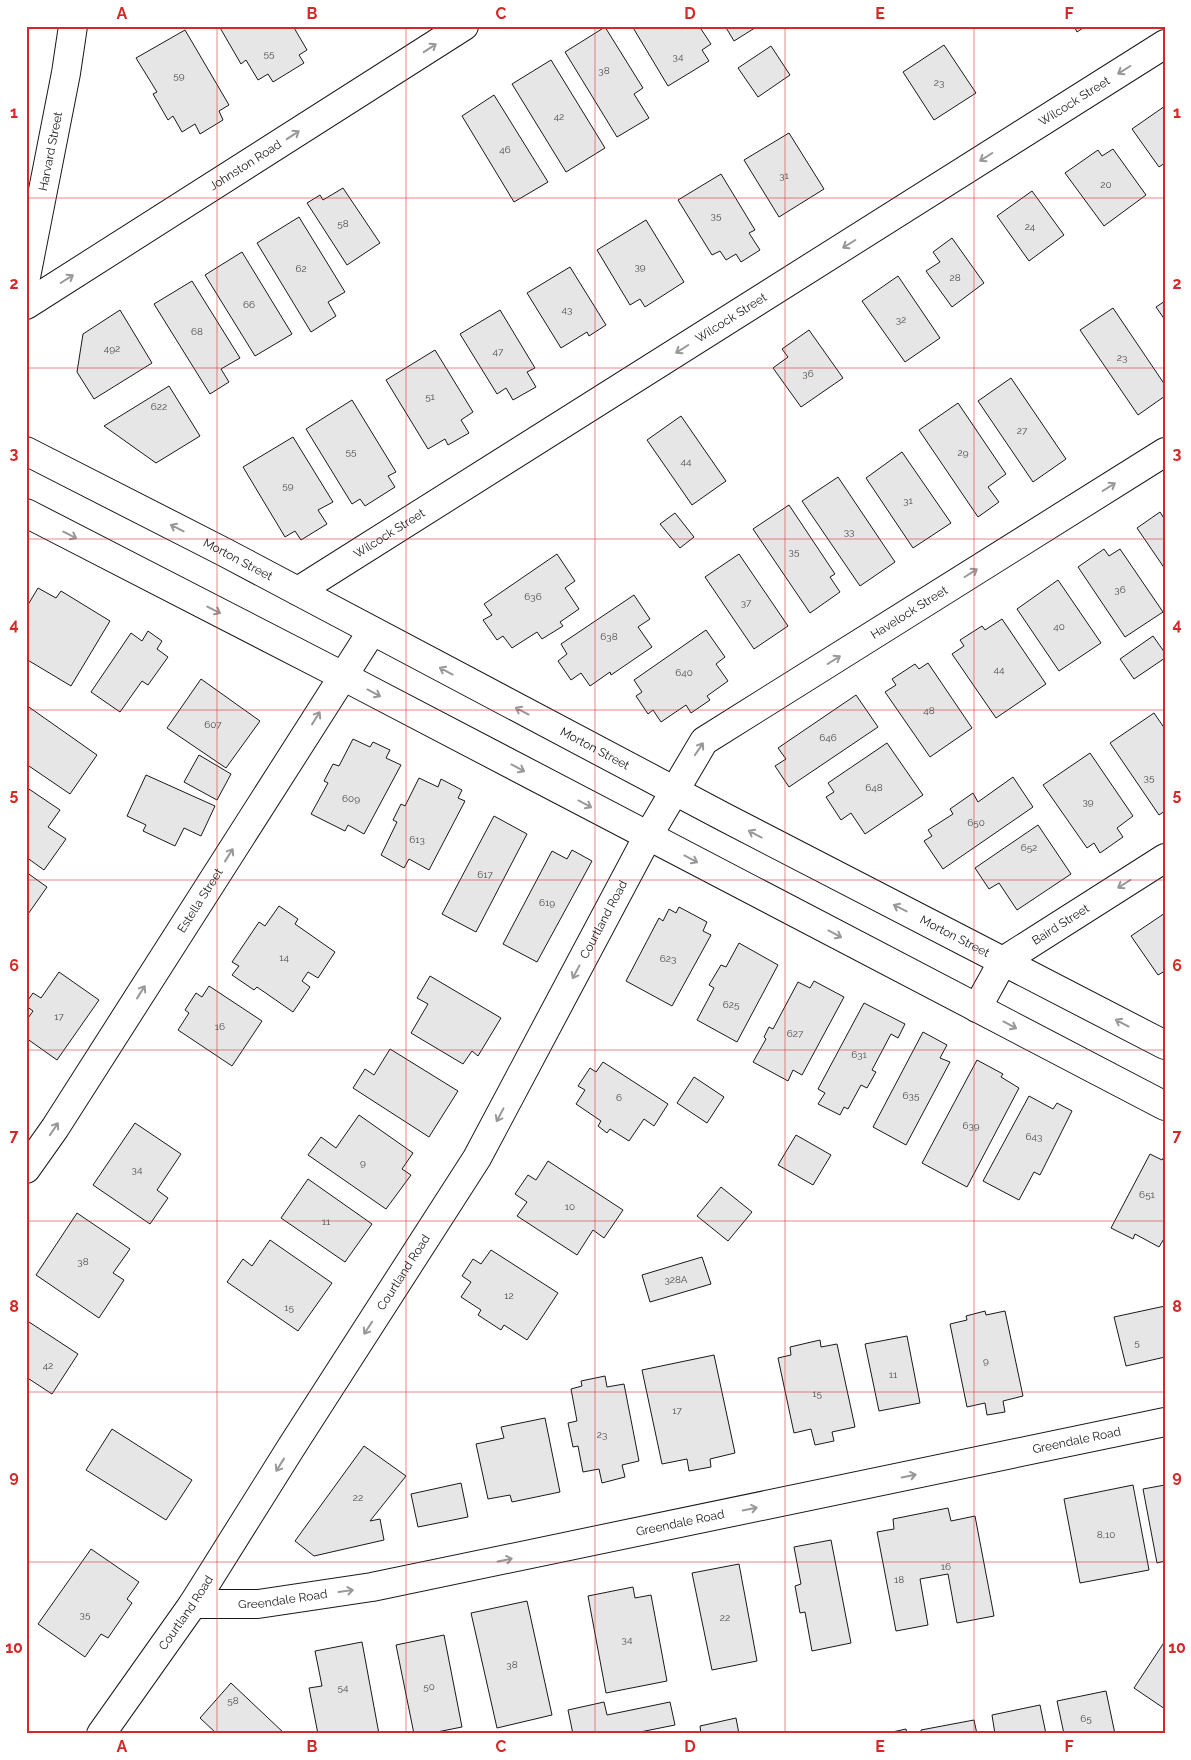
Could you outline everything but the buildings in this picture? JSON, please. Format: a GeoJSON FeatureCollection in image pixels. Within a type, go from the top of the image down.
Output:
{"type":"FeatureCollection","features":[{"type":"Feature","properties":{"kind":"main road","name":"Harvard Street"},"geometry":{"type":"LineString","coordinates":[[26,276],[66,73],[72,26]]}},
{"type":"Feature","properties":{"kind":"main road","name":"Johnston Road"},"geometry":{"type":"LineString","coordinates":[[26,305],[464,26]]}},
{"type":"Feature","properties":{"kind":"main road","name":"Wilcock Street"},"geometry":{"type":"LineString","coordinates":[[298,591],[1165,44]]}},
{"type":"Feature","properties":{"kind":"main road","name":"Morton Street"},"geometry":{"type":"LineString","coordinates":[[26,451],[298,591],[674,791],[1165,1046]]}},
{"type":"Feature","properties":{"kind":"main road","name":"Havelock Street"},"geometry":{"type":"LineString","coordinates":[[674,791],[704,741],[1165,452]]}},
{"type":"Feature","properties":{"kind":"main road"},"geometry":{"type":"LineString","coordinates":[[26,513],[343,676],[1165,1106]]}},
{"type":"Feature","properties":{"kind":"main road","name":"Estella Street"},"geometry":{"type":"LineString","coordinates":[[26,1169],[55,1128],[372,631]]}},
{"type":"Feature","properties":{"kind":"main road","name":"Courtland Road"},"geometry":{"type":"LineString","coordinates":[[101,1734],[193,1604],[302,1429],[477,1158],[648,836],[674,791]]}},
{"type":"Feature","properties":{"kind":"main road","name":"Baird Street"},"geometry":{"type":"LineString","coordinates":[[977,1008],[1003,961],[1165,858]]}},
{"type":"Feature","properties":{"kind":"main road","name":"Greendale Road"},"geometry":{"type":"LineString","coordinates":[[193,1604],[258,1604],[372,1587],[1165,1422]]}}]}
